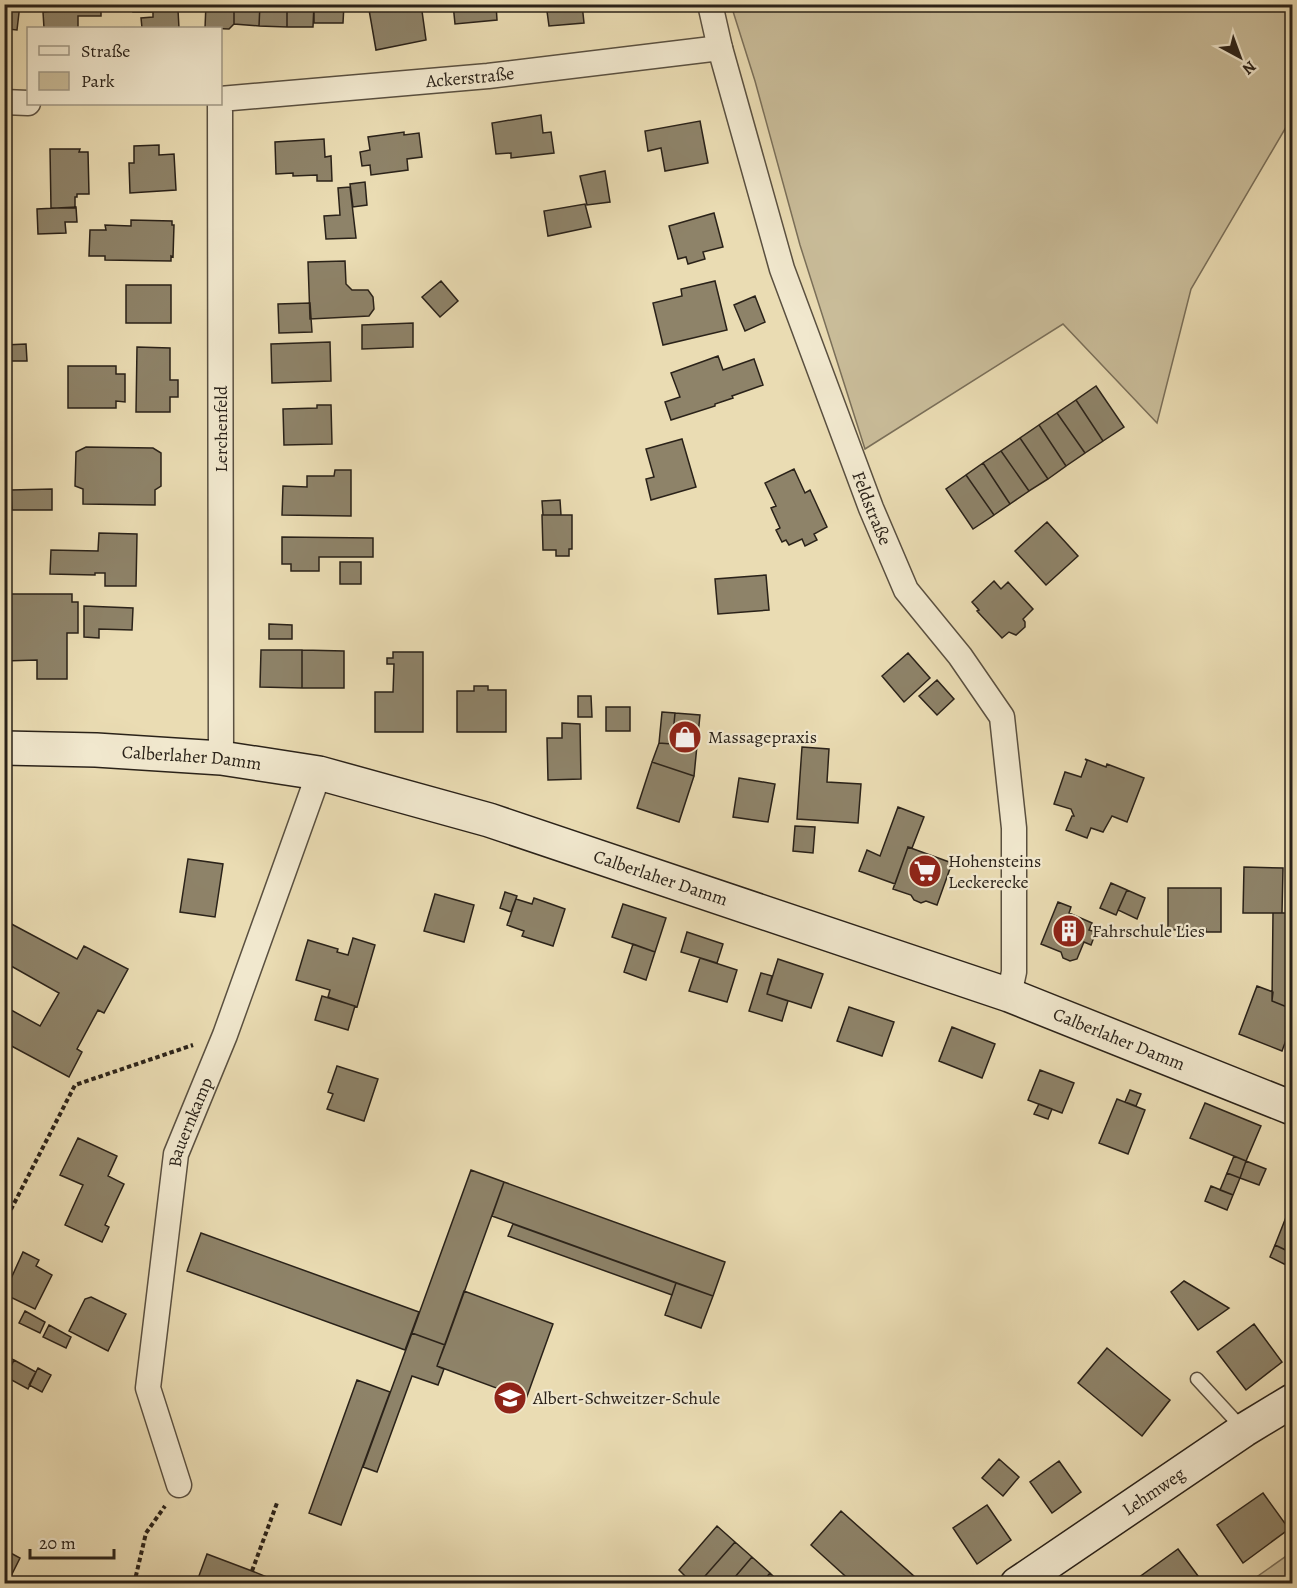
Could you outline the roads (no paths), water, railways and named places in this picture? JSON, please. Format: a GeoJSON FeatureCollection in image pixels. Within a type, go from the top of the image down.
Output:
{"type":"FeatureCollection","features":[{"type":"Feature","properties":{"kind":"street","name":"Feldstraße"},"geometry":{"type":"LineString","coordinates":[[710,4],[720,48],[782,269],[871,508],[906,590],[960,656],[1002,717],[1014,828],[1014,972],[1009,995]]}},
{"type":"Feature","properties":{"kind":"street","name":"Ackerstraße"},"geometry":{"type":"LineString","coordinates":[[222,99],[488,76],[720,48]]}},
{"type":"Feature","properties":{"kind":"street"},"geometry":{"type":"LineString","coordinates":[[4,102],[27,103]]}},
{"type":"Feature","properties":{"kind":"street","name":"Lerchenfeld"},"geometry":{"type":"LineString","coordinates":[[220,105],[221,758]]}},
{"type":"Feature","properties":{"kind":"street","name":"Calberlaher Damm"},"geometry":{"type":"LineString","coordinates":[[4,748],[96,750],[221,758],[320,773],[489,820],[1009,995],[1293,1108]]}},
{"type":"Feature","properties":{"kind":"street","name":"Bauernkamp"},"geometry":{"type":"LineString","coordinates":[[179,1485],[148,1388],[176,1154],[225,1035],[320,773]]}},
{"type":"Feature","properties":{"kind":"street","name":"Lehmweg"},"geometry":{"type":"LineString","coordinates":[[1017,1584],[1244,1430],[1293,1401]]}},
{"type":"Feature","properties":{"kind":"lane"},"geometry":{"type":"LineString","coordinates":[[1197,1379],[1244,1430]]}},
{"type":"Feature","properties":{"kind":"place","name":"Massagepraxis"},"geometry":{"type":"Point","coordinates":[685,737]}},
{"type":"Feature","properties":{"kind":"place","name":"Hohensteins Leckerecke"},"geometry":{"type":"Point","coordinates":[925,871]}},
{"type":"Feature","properties":{"kind":"place","name":"Fahrschule Lies"},"geometry":{"type":"Point","coordinates":[1069,931]}},
{"type":"Feature","properties":{"kind":"place","name":"Albert-Schweitzer-Schule"},"geometry":{"type":"Point","coordinates":[510,1398]}}]}
